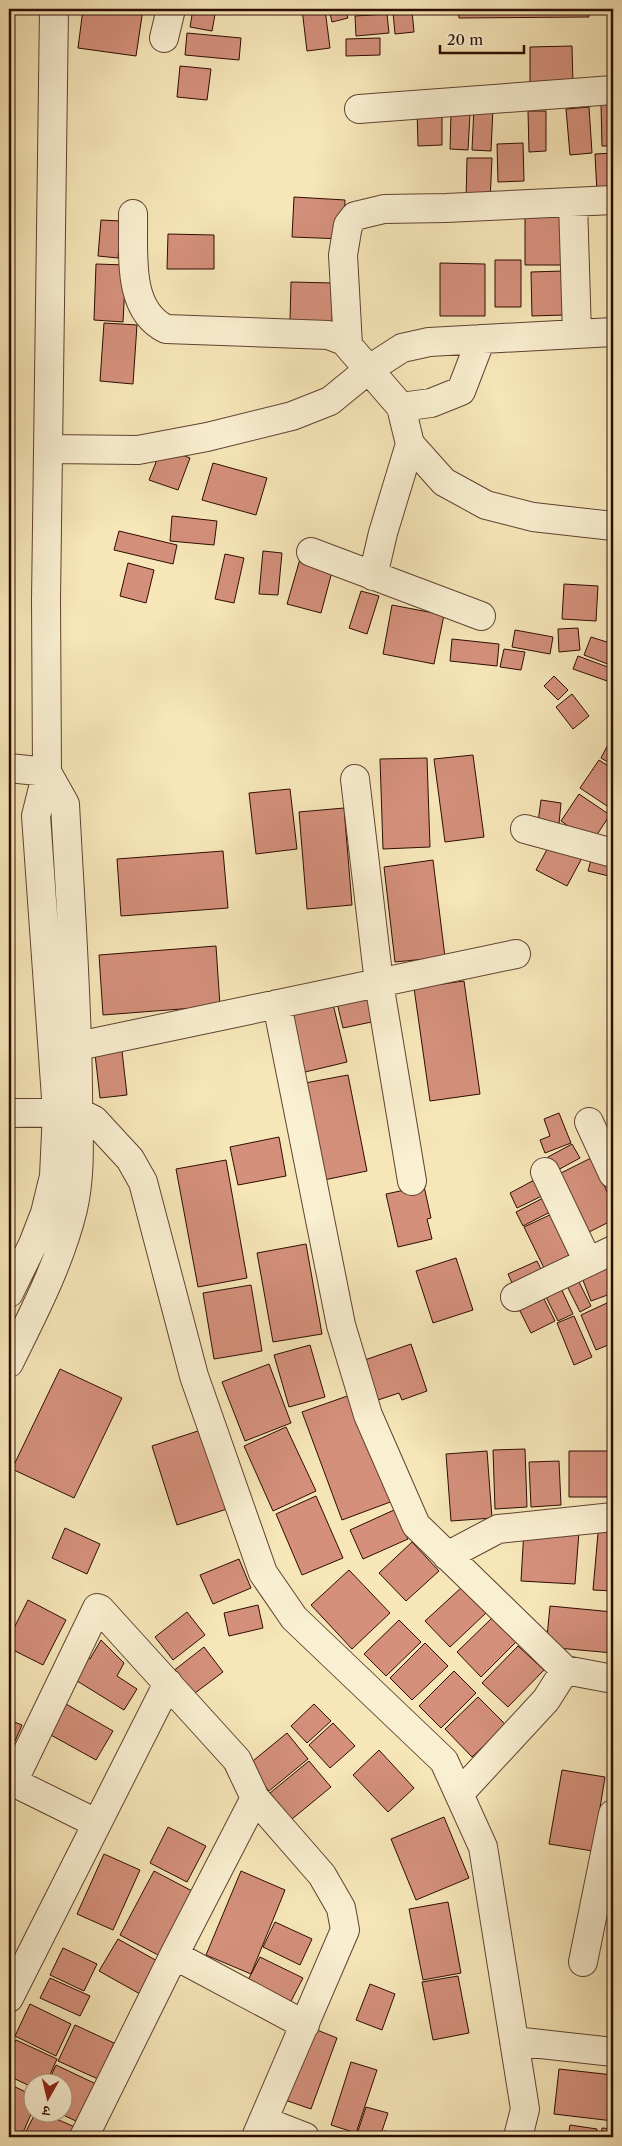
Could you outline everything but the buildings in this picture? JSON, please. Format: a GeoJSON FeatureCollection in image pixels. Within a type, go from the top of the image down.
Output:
{"type":"FeatureCollection","features":[{"type":"Feature","properties":{"kind":"street"},"geometry":{"type":"LineString","coordinates":[[9,1363],[37,1304],[63,1242],[73,1209],[79,1172],[67,1112],[36,816],[48,772],[46,600],[54,9]]}},
{"type":"Feature","properties":{"kind":"street"},"geometry":{"type":"LineString","coordinates":[[164,38],[171,9]]}},
{"type":"Feature","properties":{"kind":"street"},"geometry":{"type":"LineString","coordinates":[[358,109],[613,90]]}},
{"type":"Feature","properties":{"kind":"street"},"geometry":{"type":"LineString","coordinates":[[348,345],[343,255],[348,225],[355,216],[384,209],[613,200]]}},
{"type":"Feature","properties":{"kind":"street"},"geometry":{"type":"LineString","coordinates":[[573,202],[577,334]]}},
{"type":"Feature","properties":{"kind":"street"},"geometry":{"type":"LineString","coordinates":[[133,214],[135,283],[146,314],[155,323],[166,329],[328,335],[344,340],[401,407],[410,444],[444,482],[486,505],[534,516],[613,526]]}},
{"type":"Feature","properties":{"kind":"street"},"geometry":{"type":"LineString","coordinates":[[48,449],[138,450],[217,435],[292,416],[330,401],[368,370],[402,348],[429,342],[613,332]]}},
{"type":"Feature","properties":{"kind":"street"},"geometry":{"type":"LineString","coordinates":[[401,407],[431,403],[461,391],[481,339]]}},
{"type":"Feature","properties":{"kind":"street"},"geometry":{"type":"LineString","coordinates":[[373,576],[383,533],[410,444]]}},
{"type":"Feature","properties":{"kind":"street"},"geometry":{"type":"LineString","coordinates":[[311,552],[481,616]]}},
{"type":"Feature","properties":{"kind":"street"},"geometry":{"type":"LineString","coordinates":[[9,768],[48,772]]}},
{"type":"Feature","properties":{"kind":"street"},"geometry":{"type":"LineString","coordinates":[[9,1293],[33,1244],[45,1213],[67,1112],[78,1046],[65,804],[48,772]]}},
{"type":"Feature","properties":{"kind":"street"},"geometry":{"type":"LineString","coordinates":[[356,779],[379,983],[412,1181]]}},
{"type":"Feature","properties":{"kind":"street"},"geometry":{"type":"LineString","coordinates":[[525,829],[613,853]]}},
{"type":"Feature","properties":{"kind":"street"},"geometry":{"type":"LineString","coordinates":[[78,1046],[516,954]]}},
{"type":"Feature","properties":{"kind":"street"},"geometry":{"type":"LineString","coordinates":[[277,1004],[341,1325],[368,1415],[416,1526],[565,1670],[613,1679]]}},
{"type":"Feature","properties":{"kind":"street"},"geometry":{"type":"LineString","coordinates":[[9,1113],[67,1112],[94,1120],[130,1159],[143,1182],[194,1376],[263,1573],[294,1618],[444,1761],[483,1847],[525,2109],[518,2137]]}},
{"type":"Feature","properties":{"kind":"street"},"geometry":{"type":"LineString","coordinates":[[589,1122],[613,1174]]}},
{"type":"Feature","properties":{"kind":"street"},"geometry":{"type":"LineString","coordinates":[[545,1172],[588,1262]]}},
{"type":"Feature","properties":{"kind":"street"},"geometry":{"type":"LineString","coordinates":[[515,1297],[613,1250]]}},
{"type":"Feature","properties":{"kind":"street"},"geometry":{"type":"LineString","coordinates":[[447,1556],[498,1529],[613,1517]]}},
{"type":"Feature","properties":{"kind":"street"},"geometry":{"type":"LineString","coordinates":[[96,1823],[13,1782],[97,1608],[100,1609],[237,1760],[255,1798],[322,1875],[342,1908],[345,1930],[260,2129],[306,2137]]}},
{"type":"Feature","properties":{"kind":"street"},"geometry":{"type":"LineString","coordinates":[[459,1794],[546,1700],[565,1670]]}},
{"type":"Feature","properties":{"kind":"street"},"geometry":{"type":"LineString","coordinates":[[9,1998],[168,1683]]}},
{"type":"Feature","properties":{"kind":"street"},"geometry":{"type":"LineString","coordinates":[[84,2137],[174,1955],[255,1798]]}},
{"type":"Feature","properties":{"kind":"street"},"geometry":{"type":"LineString","coordinates":[[583,1962],[613,1814]]}},
{"type":"Feature","properties":{"kind":"street"},"geometry":{"type":"LineString","coordinates":[[174,1955],[305,2025]]}},
{"type":"Feature","properties":{"kind":"street"},"geometry":{"type":"LineString","coordinates":[[514,2041],[613,2052]]}}]}
